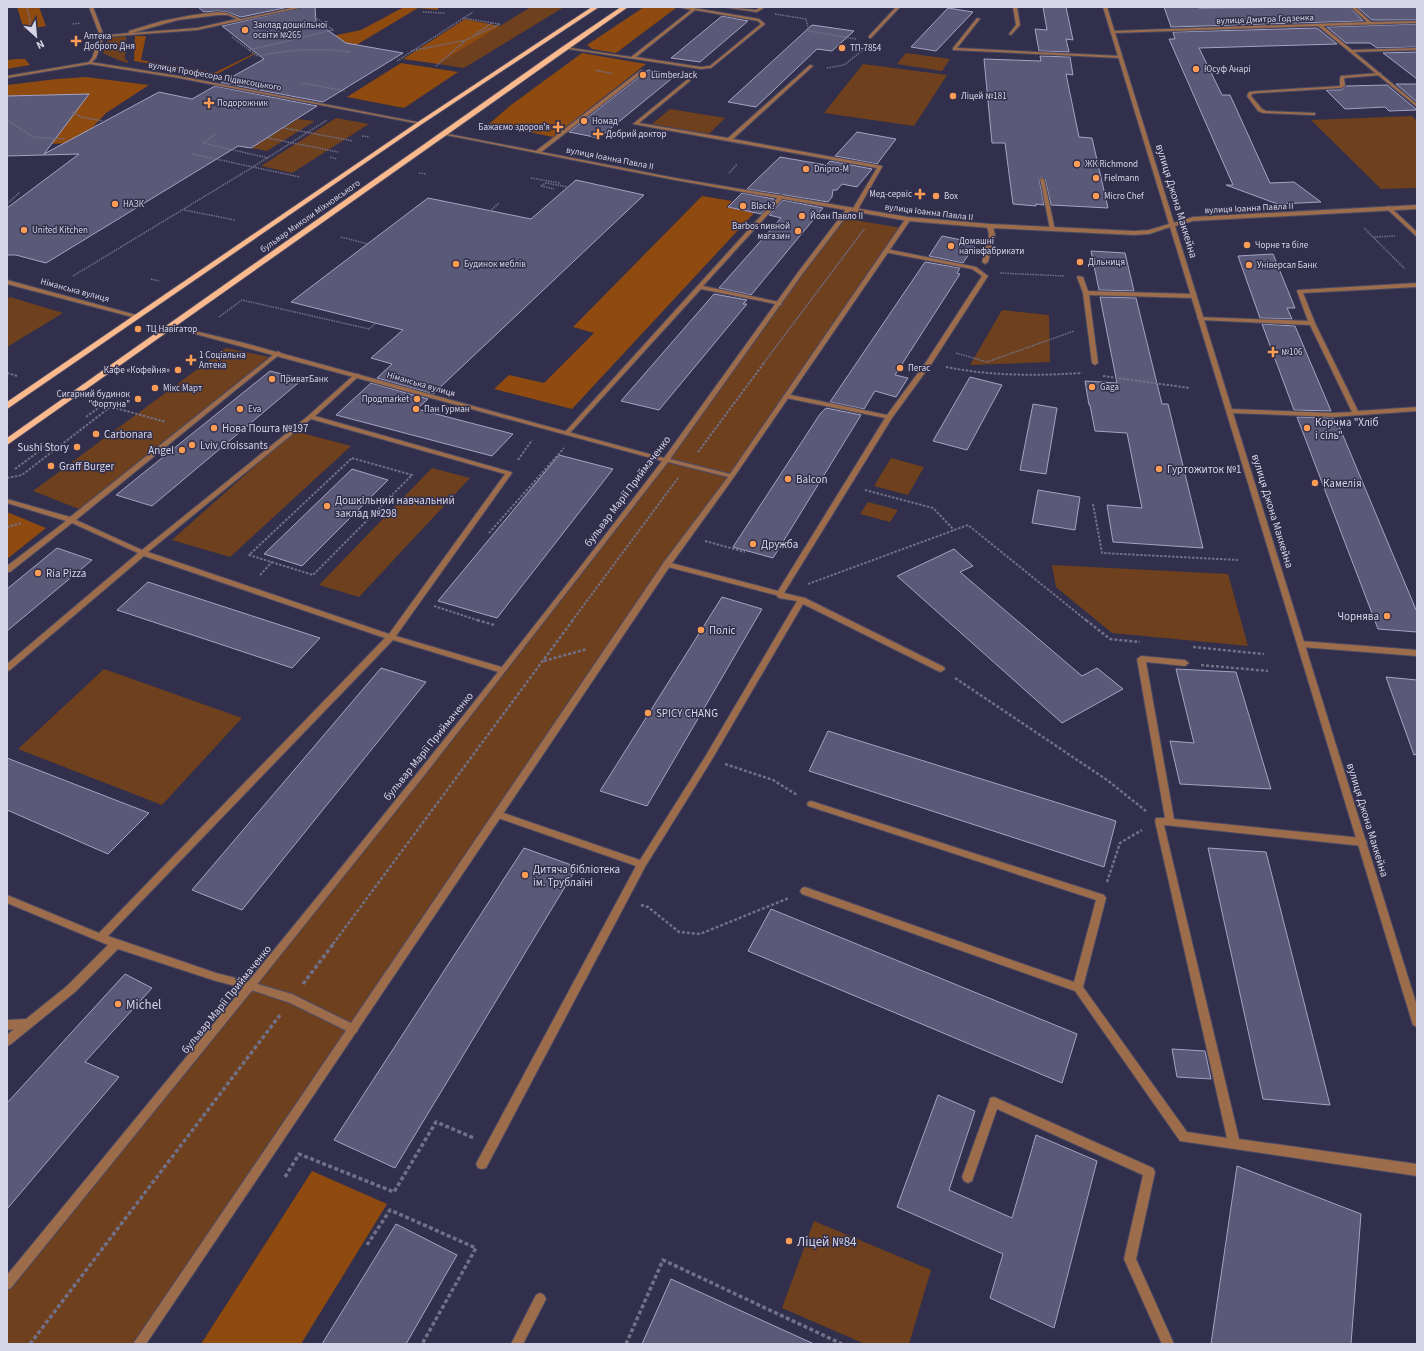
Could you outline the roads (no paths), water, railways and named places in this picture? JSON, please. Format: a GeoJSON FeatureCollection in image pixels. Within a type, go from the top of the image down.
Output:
{"type":"FeatureCollection","features":[{"type":"Feature","properties":{"kind":"highway","name":"бульвар Миколи Міхновського"},"geometry":{"type":"LineString","coordinates":[[7,406],[420,123],[596,7]]}},
{"type":"Feature","properties":{"kind":"highway","name":"бульвар Миколи Міхновського"},"geometry":{"type":"LineString","coordinates":[[7,442],[624,7]]}},
{"type":"Feature","properties":{"kind":"street"},"geometry":{"type":"LineString","coordinates":[[90,63],[94,58],[102,36],[91,7]]}},
{"type":"Feature","properties":{"kind":"street"},"geometry":{"type":"LineString","coordinates":[[102,36],[183,31],[302,7]]}},
{"type":"Feature","properties":{"kind":"street"},"geometry":{"type":"LineString","coordinates":[[564,48],[701,68],[711,67],[763,24],[759,20],[680,7]]}},
{"type":"Feature","properties":{"kind":"street"},"geometry":{"type":"LineString","coordinates":[[725,7],[757,11],[763,7]]}},
{"type":"Feature","properties":{"kind":"street"},"geometry":{"type":"LineString","coordinates":[[870,39],[898,7]]}},
{"type":"Feature","properties":{"kind":"street"},"geometry":{"type":"LineString","coordinates":[[1011,34],[1018,25],[1015,7]]}},
{"type":"Feature","properties":{"kind":"street","name":"вулиця Джона Маккейна"},"geometry":{"type":"LineString","coordinates":[[1104,7],[1113,32],[1171,226],[1230,411],[1417,1022]]}},
{"type":"Feature","properties":{"kind":"street"},"geometry":{"type":"LineString","coordinates":[[1353,7],[1371,24]]}},
{"type":"Feature","properties":{"kind":"street"},"geometry":{"type":"LineString","coordinates":[[632,58],[694,9]]}},
{"type":"Feature","properties":{"kind":"street"},"geometry":{"type":"LineString","coordinates":[[124,35],[154,24],[214,14],[232,15],[241,20]]}},
{"type":"Feature","properties":{"kind":"street"},"geometry":{"type":"LineString","coordinates":[[978,19],[954,49],[1120,57]]}},
{"type":"Feature","properties":{"kind":"street","name":"вулиця Дмитра Годзенка"},"geometry":{"type":"LineString","coordinates":[[1113,32],[1417,22]]}},
{"type":"Feature","properties":{"kind":"street"},"geometry":{"type":"LineString","coordinates":[[1319,25],[1417,106]]}},
{"type":"Feature","properties":{"kind":"street"},"geometry":{"type":"LineString","coordinates":[[1352,52],[1417,49]]}},
{"type":"Feature","properties":{"kind":"street"},"geometry":{"type":"LineString","coordinates":[[1409,50],[1417,56]]}},
{"type":"Feature","properties":{"kind":"street","name":"вулиця Професора Підвисоцького"},"geometry":{"type":"LineString","coordinates":[[7,77],[90,63],[179,76],[420,123]]}},
{"type":"Feature","properties":{"kind":"street"},"geometry":{"type":"LineString","coordinates":[[688,80],[635,124],[729,140],[811,66]]}},
{"type":"Feature","properties":{"kind":"street"},"geometry":{"type":"LineString","coordinates":[[538,152],[643,70]]}},
{"type":"Feature","properties":{"kind":"street"},"geometry":{"type":"LineString","coordinates":[[1313,114],[1265,112],[1260,110],[1249,96],[1251,93],[1258,92],[1341,87],[1343,86],[1343,77],[1379,74]]}},
{"type":"Feature","properties":{"kind":"street","name":"вулиця Іоанна Павла II"},"geometry":{"type":"LineString","coordinates":[[443,134],[781,198],[908,219],[944,223],[1053,230],[1134,233],[1149,232],[1193,219],[1417,207]]}},
{"type":"Feature","properties":{"kind":"street","name":"бульвар Марії Приймаченко"},"geometry":{"type":"LineString","coordinates":[[7,1284],[251,986],[502,670],[665,460],[779,304],[852,210],[880,167],[729,140]]}},
{"type":"Feature","properties":{"kind":"street"},"geometry":{"type":"LineString","coordinates":[[1042,179],[1053,230]]}},
{"type":"Feature","properties":{"kind":"street"},"geometry":{"type":"LineString","coordinates":[[567,433],[781,198]]}},
{"type":"Feature","properties":{"kind":"street"},"geometry":{"type":"LineString","coordinates":[[1389,208],[1417,235]]}},
{"type":"Feature","properties":{"kind":"street"},"geometry":{"type":"LineString","coordinates":[[139,1344],[667,564],[732,476],[908,219]]}},
{"type":"Feature","properties":{"kind":"street"},"geometry":{"type":"LineString","coordinates":[[985,262],[992,235],[990,226]]}},
{"type":"Feature","properties":{"kind":"street"},"geometry":{"type":"LineString","coordinates":[[779,595],[889,417],[929,363],[985,276],[974,268],[886,251]]}},
{"type":"Feature","properties":{"kind":"street"},"geometry":{"type":"LineString","coordinates":[[1080,277],[1086,293],[1095,363]]}},
{"type":"Feature","properties":{"kind":"street","name":"Німанська вулиця"},"geometry":{"type":"LineString","coordinates":[[7,282],[138,317]]}},
{"type":"Feature","properties":{"kind":"street"},"geometry":{"type":"LineString","coordinates":[[1356,413],[1312,323],[1300,291],[1417,285]]}},
{"type":"Feature","properties":{"kind":"street"},"geometry":{"type":"LineString","coordinates":[[700,287],[779,304]]}},
{"type":"Feature","properties":{"kind":"street"},"geometry":{"type":"LineString","coordinates":[[1086,293],[1193,296]]}},
{"type":"Feature","properties":{"kind":"street"},"geometry":{"type":"LineString","coordinates":[[1200,318],[1312,323]]}},
{"type":"Feature","properties":{"kind":"street","name":"Німанська вулиця"},"geometry":{"type":"LineString","coordinates":[[172,326],[278,353],[665,460],[732,476]]}},
{"type":"Feature","properties":{"kind":"street"},"geometry":{"type":"LineString","coordinates":[[7,570],[278,353]]}},
{"type":"Feature","properties":{"kind":"street"},"geometry":{"type":"LineString","coordinates":[[7,668],[143,553],[310,417],[357,375]]}},
{"type":"Feature","properties":{"kind":"street"},"geometry":{"type":"LineString","coordinates":[[786,396],[889,417]]}},
{"type":"Feature","properties":{"kind":"street"},"geometry":{"type":"LineString","coordinates":[[1230,411],[1334,415],[1417,409]]}},
{"type":"Feature","properties":{"kind":"street"},"geometry":{"type":"LineString","coordinates":[[102,937],[391,637],[509,473],[310,417]]}},
{"type":"Feature","properties":{"kind":"street"},"geometry":{"type":"LineString","coordinates":[[7,501],[71,520],[143,553],[391,637],[502,670]]}},
{"type":"Feature","properties":{"kind":"street"},"geometry":{"type":"LineString","coordinates":[[667,564],[802,600],[941,669]]}},
{"type":"Feature","properties":{"kind":"street"},"geometry":{"type":"LineString","coordinates":[[482,1164],[642,864],[708,759],[802,600]]}},
{"type":"Feature","properties":{"kind":"street"},"geometry":{"type":"LineString","coordinates":[[1301,644],[1417,653]]}},
{"type":"Feature","properties":{"kind":"street"},"geometry":{"type":"LineString","coordinates":[[1170,822],[1141,659],[1184,663]]}},
{"type":"Feature","properties":{"kind":"street"},"geometry":{"type":"LineString","coordinates":[[811,804],[1101,898],[1078,988]]}},
{"type":"Feature","properties":{"kind":"street"},"geometry":{"type":"LineString","coordinates":[[498,815],[642,864]]}},
{"type":"Feature","properties":{"kind":"street"},"geometry":{"type":"LineString","coordinates":[[1234,1144],[1159,821],[1362,842]]}},
{"type":"Feature","properties":{"kind":"street"},"geometry":{"type":"LineString","coordinates":[[805,891],[1078,988],[1184,1137],[1417,1170]]}},
{"type":"Feature","properties":{"kind":"street"},"geometry":{"type":"LineString","coordinates":[[7,899],[116,944],[292,1000],[353,1029]]}},
{"type":"Feature","properties":{"kind":"street"},"geometry":{"type":"LineString","coordinates":[[7,1041],[71,989],[116,944]]}},
{"type":"Feature","properties":{"kind":"street"},"geometry":{"type":"LineString","coordinates":[[7,1025],[28,1024]]}},
{"type":"Feature","properties":{"kind":"street"},"geometry":{"type":"LineString","coordinates":[[968,1177],[994,1102],[1149,1172],[1130,1259],[1168,1344]]}},
{"type":"Feature","properties":{"kind":"street"},"geometry":{"type":"LineString","coordinates":[[517,1344],[540,1299]]}},
{"type":"Feature","properties":{"kind":"place","name":"Заклад дошкільної освіти №265"},"geometry":{"type":"Point","coordinates":[245,30]}},
{"type":"Feature","properties":{"kind":"place","name":"Аптека Доброго Дня"},"geometry":{"type":"Point","coordinates":[76,41]}},
{"type":"Feature","properties":{"kind":"place","name":"ТП-7854"},"geometry":{"type":"Point","coordinates":[842,48]}},
{"type":"Feature","properties":{"kind":"place","name":"Юсуф Анарі"},"geometry":{"type":"Point","coordinates":[1196,69]}},
{"type":"Feature","properties":{"kind":"place","name":"LumberJack"},"geometry":{"type":"Point","coordinates":[643,75]}},
{"type":"Feature","properties":{"kind":"place","name":"Ліцей №181"},"geometry":{"type":"Point","coordinates":[953,96]}},
{"type":"Feature","properties":{"kind":"place","name":"Подорожник"},"geometry":{"type":"Point","coordinates":[209,103]}},
{"type":"Feature","properties":{"kind":"place","name":"Номад"},"geometry":{"type":"Point","coordinates":[584,121]}},
{"type":"Feature","properties":{"kind":"place","name":"Бажаємо здоровʼя"},"geometry":{"type":"Point","coordinates":[558,127]}},
{"type":"Feature","properties":{"kind":"place","name":"Добрий доктор"},"geometry":{"type":"Point","coordinates":[598,134]}},
{"type":"Feature","properties":{"kind":"place","name":"ЖК Richmond"},"geometry":{"type":"Point","coordinates":[1077,164]}},
{"type":"Feature","properties":{"kind":"place","name":"Dnipro-M"},"geometry":{"type":"Point","coordinates":[806,169]}},
{"type":"Feature","properties":{"kind":"place","name":"Fielmann"},"geometry":{"type":"Point","coordinates":[1096,178]}},
{"type":"Feature","properties":{"kind":"place","name":"Мед-сервіс"},"geometry":{"type":"Point","coordinates":[920,194]}},
{"type":"Feature","properties":{"kind":"place","name":"Box"},"geometry":{"type":"Point","coordinates":[936,196]}},
{"type":"Feature","properties":{"kind":"place","name":"Micro Chef"},"geometry":{"type":"Point","coordinates":[1096,196]}},
{"type":"Feature","properties":{"kind":"place","name":"НАЗК"},"geometry":{"type":"Point","coordinates":[115,204]}},
{"type":"Feature","properties":{"kind":"place","name":"Black?"},"geometry":{"type":"Point","coordinates":[743,206]}},
{"type":"Feature","properties":{"kind":"place","name":"Йоан Павло II"},"geometry":{"type":"Point","coordinates":[802,216]}},
{"type":"Feature","properties":{"kind":"place","name":"United Kitchen"},"geometry":{"type":"Point","coordinates":[24,230]}},
{"type":"Feature","properties":{"kind":"place","name":"Barbos пивной магазин"},"geometry":{"type":"Point","coordinates":[798,231]}},
{"type":"Feature","properties":{"kind":"place","name":"Чорне та біле"},"geometry":{"type":"Point","coordinates":[1247,245]}},
{"type":"Feature","properties":{"kind":"place","name":"Домашні напівфабрикати"},"geometry":{"type":"Point","coordinates":[951,246]}},
{"type":"Feature","properties":{"kind":"place","name":"Дільниця"},"geometry":{"type":"Point","coordinates":[1080,262]}},
{"type":"Feature","properties":{"kind":"place","name":"Будинок меблів"},"geometry":{"type":"Point","coordinates":[456,264]}},
{"type":"Feature","properties":{"kind":"place","name":"Універсал Банк"},"geometry":{"type":"Point","coordinates":[1249,265]}},
{"type":"Feature","properties":{"kind":"place","name":"ТЦ Навігатор"},"geometry":{"type":"Point","coordinates":[138,329]}},
{"type":"Feature","properties":{"kind":"place","name":"№106"},"geometry":{"type":"Point","coordinates":[1273,352]}},
{"type":"Feature","properties":{"kind":"place","name":"1 Соціальна Аптека"},"geometry":{"type":"Point","coordinates":[191,360]}},
{"type":"Feature","properties":{"kind":"place","name":"Пегас"},"geometry":{"type":"Point","coordinates":[900,368]}},
{"type":"Feature","properties":{"kind":"place","name":"Кафе «Кофейня»"},"geometry":{"type":"Point","coordinates":[178,370]}},
{"type":"Feature","properties":{"kind":"place","name":"ПриватБанк"},"geometry":{"type":"Point","coordinates":[272,379]}},
{"type":"Feature","properties":{"kind":"place","name":"Gaga"},"geometry":{"type":"Point","coordinates":[1092,387]}},
{"type":"Feature","properties":{"kind":"place","name":"Мікс Март"},"geometry":{"type":"Point","coordinates":[155,388]}},
{"type":"Feature","properties":{"kind":"place","name":"Сигарний будинок \"Фортуна\""},"geometry":{"type":"Point","coordinates":[138,399]}},
{"type":"Feature","properties":{"kind":"place","name":"Продmarket"},"geometry":{"type":"Point","coordinates":[417,399]}},
{"type":"Feature","properties":{"kind":"place","name":"Eva"},"geometry":{"type":"Point","coordinates":[240,409]}},
{"type":"Feature","properties":{"kind":"place","name":"Пан Гурман"},"geometry":{"type":"Point","coordinates":[416,409]}},
{"type":"Feature","properties":{"kind":"place","name":"Нова Пошта №197"},"geometry":{"type":"Point","coordinates":[214,428]}},
{"type":"Feature","properties":{"kind":"place","name":"Корчма \"Хліб і сіль\""},"geometry":{"type":"Point","coordinates":[1307,428]}},
{"type":"Feature","properties":{"kind":"place","name":"Carbonara"},"geometry":{"type":"Point","coordinates":[96,434]}},
{"type":"Feature","properties":{"kind":"place","name":"Lviv Croissants"},"geometry":{"type":"Point","coordinates":[192,445]}},
{"type":"Feature","properties":{"kind":"place","name":"Sushi Story"},"geometry":{"type":"Point","coordinates":[77,447]}},
{"type":"Feature","properties":{"kind":"place","name":"Angel"},"geometry":{"type":"Point","coordinates":[182,450]}},
{"type":"Feature","properties":{"kind":"place","name":"Graff Burger"},"geometry":{"type":"Point","coordinates":[51,466]}},
{"type":"Feature","properties":{"kind":"place","name":"Гуртожиток №1"},"geometry":{"type":"Point","coordinates":[1159,469]}},
{"type":"Feature","properties":{"kind":"place","name":"Balcon"},"geometry":{"type":"Point","coordinates":[788,479]}},
{"type":"Feature","properties":{"kind":"place","name":"Камелія"},"geometry":{"type":"Point","coordinates":[1315,483]}},
{"type":"Feature","properties":{"kind":"place","name":"Дошкільний навчальний заклад №298"},"geometry":{"type":"Point","coordinates":[327,506]}},
{"type":"Feature","properties":{"kind":"place","name":"Дружба"},"geometry":{"type":"Point","coordinates":[753,544]}},
{"type":"Feature","properties":{"kind":"place","name":"Ria Pizza"},"geometry":{"type":"Point","coordinates":[38,573]}},
{"type":"Feature","properties":{"kind":"place","name":"Чорнява"},"geometry":{"type":"Point","coordinates":[1387,616]}},
{"type":"Feature","properties":{"kind":"place","name":"Поліс"},"geometry":{"type":"Point","coordinates":[701,630]}},
{"type":"Feature","properties":{"kind":"place","name":"SPICY CHANG"},"geometry":{"type":"Point","coordinates":[648,713]}},
{"type":"Feature","properties":{"kind":"place","name":"Дитяча бібліотека ім. Трублаїні"},"geometry":{"type":"Point","coordinates":[525,875]}},
{"type":"Feature","properties":{"kind":"place","name":"Michel"},"geometry":{"type":"Point","coordinates":[118,1004]}},
{"type":"Feature","properties":{"kind":"place","name":"Ліцей №84"},"geometry":{"type":"Point","coordinates":[789,1241]}}]}
